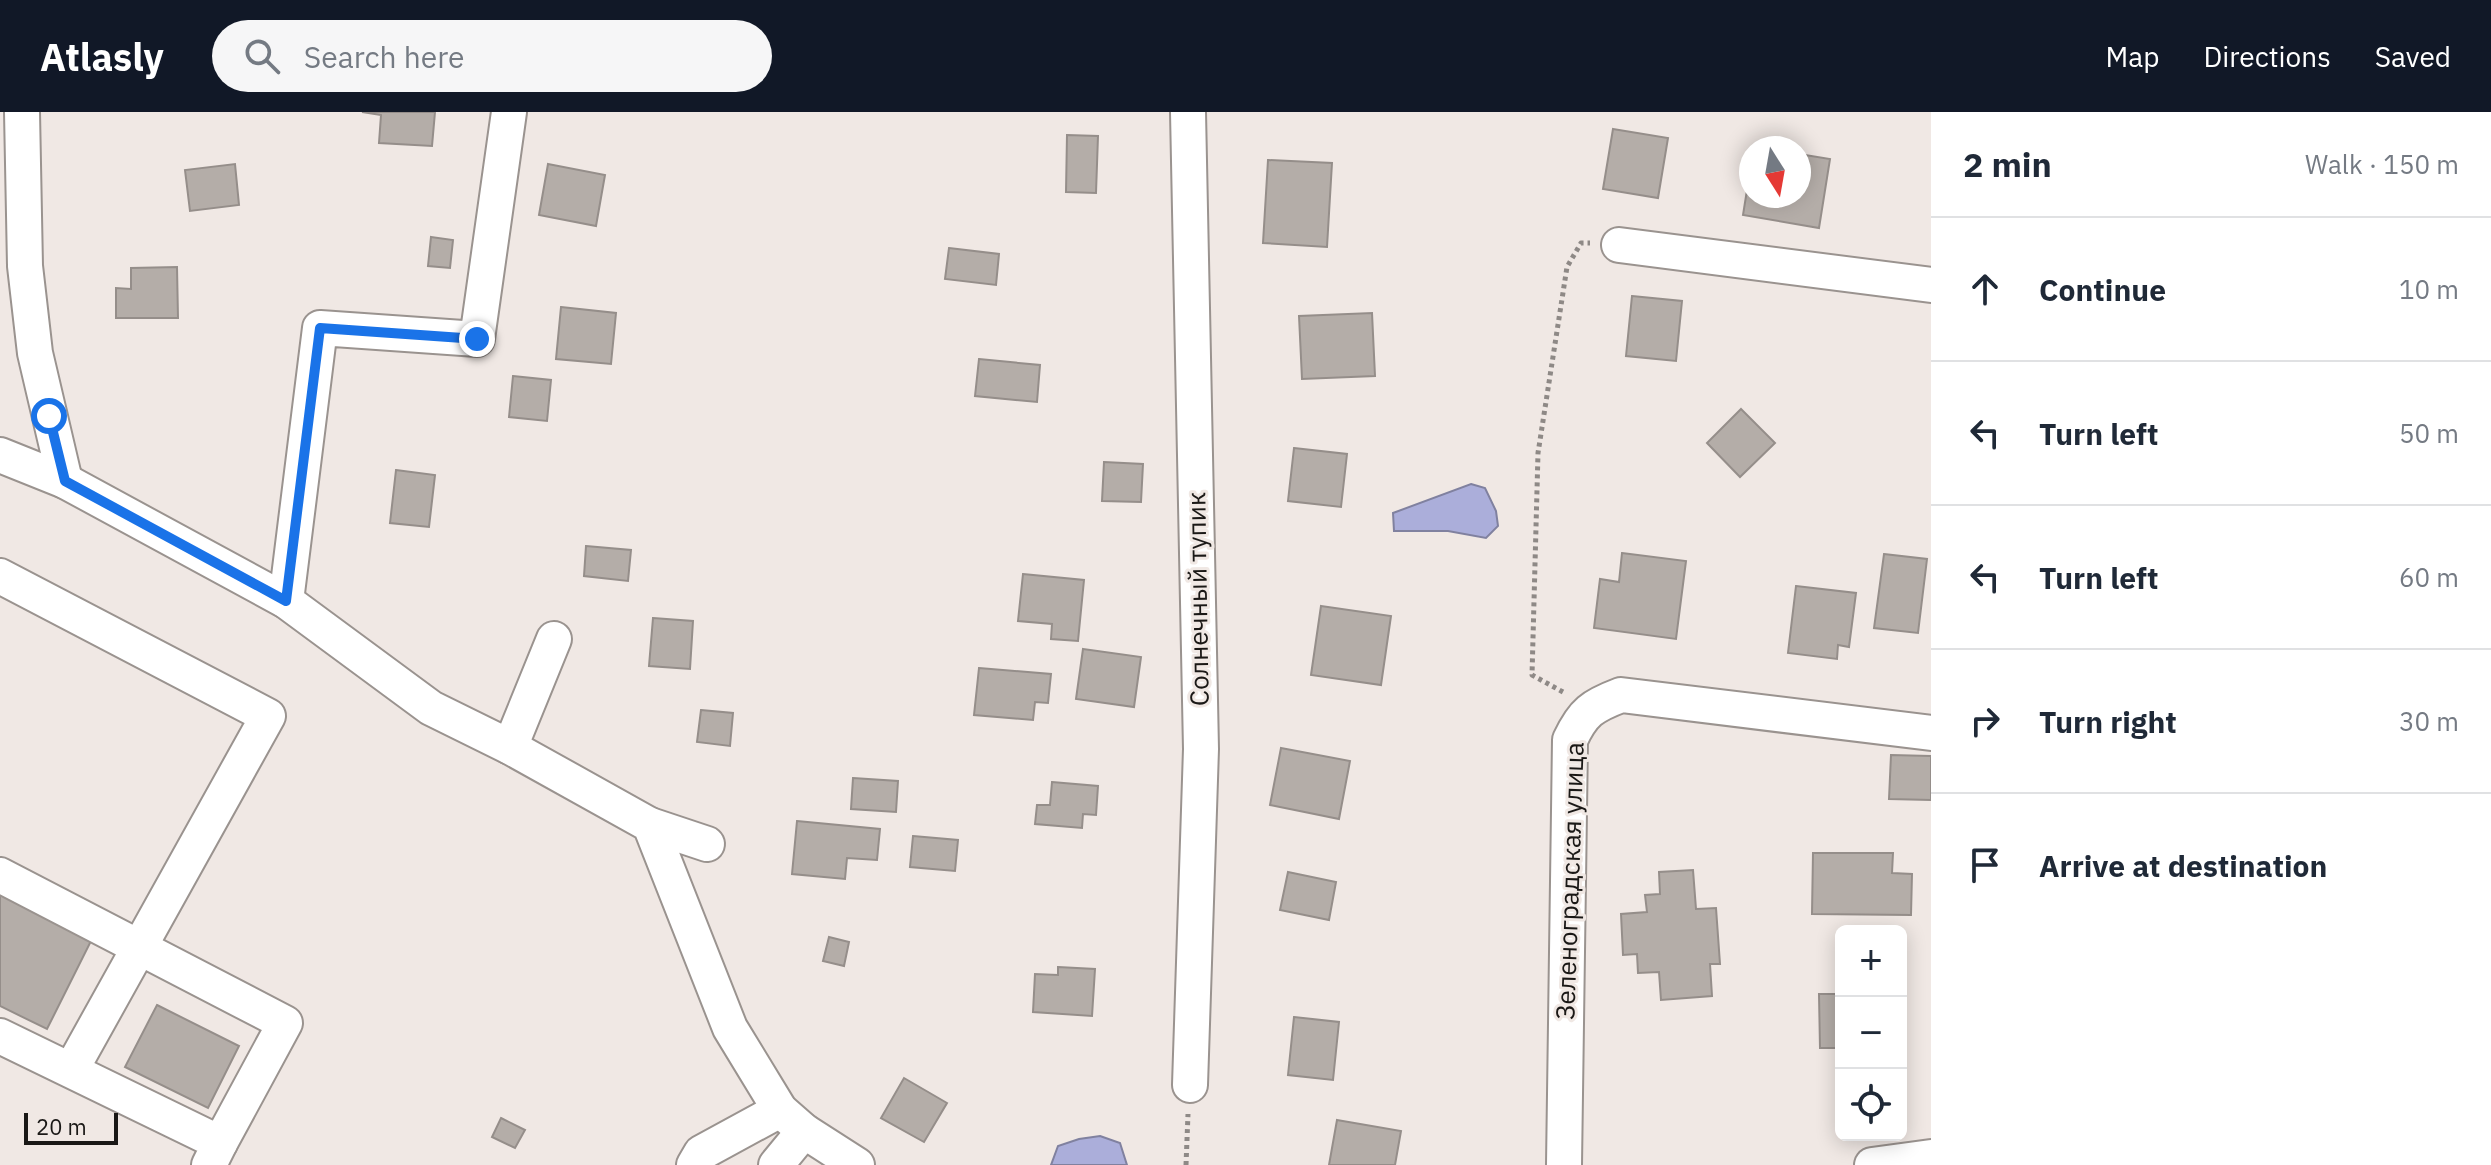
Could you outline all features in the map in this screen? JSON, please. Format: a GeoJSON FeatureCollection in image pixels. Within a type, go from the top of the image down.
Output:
{"type":"FeatureCollection","features":[{"type":"Feature","properties":{"kind":"street"},"geometry":{"type":"LineString","coordinates":[[22,112],[25,266],[35,353],[65,481]]}},
{"type":"Feature","properties":{"kind":"street"},"geometry":{"type":"LineString","coordinates":[[286,601],[320,328],[477,339],[509,112]]}},
{"type":"Feature","properties":{"kind":"street","name":"Солнечный тупик"},"geometry":{"type":"LineString","coordinates":[[1188,112],[1201,749],[1190,1085]]}},
{"type":"Feature","properties":{"kind":"street"},"geometry":{"type":"LineString","coordinates":[[1619,245],[1931,285]]}},
{"type":"Feature","properties":{"kind":"street"},"geometry":{"type":"LineString","coordinates":[[0,455],[65,481],[286,601],[431,708],[510,747],[650,825],[707,844]]}},
{"type":"Feature","properties":{"kind":"street"},"geometry":{"type":"LineString","coordinates":[[0,576],[268,716],[71,1070]]}},
{"type":"Feature","properties":{"kind":"street"},"geometry":{"type":"LineString","coordinates":[[510,747],[554,639]]}},
{"type":"Feature","properties":{"kind":"street","name":"Зеленоградская улица"},"geometry":{"type":"LineString","coordinates":[[1564,1165],[1570,740],[1581,717],[1592,708],[1621,695],[1931,733]]}},
{"type":"Feature","properties":{"kind":"street"},"geometry":{"type":"LineString","coordinates":[[650,825],[730,1028],[792,1120],[857,1165]]}},
{"type":"Feature","properties":{"kind":"street"},"geometry":{"type":"LineString","coordinates":[[0,875],[285,1023],[214,1154],[71,1070],[0,1036]]}},
{"type":"Feature","properties":{"kind":"street"},"geometry":{"type":"LineString","coordinates":[[694,1165],[701,1153],[792,1120]]}},
{"type":"Feature","properties":{"kind":"street"},"geometry":{"type":"LineString","coordinates":[[776,1165],[792,1120]]}},
{"type":"Feature","properties":{"kind":"street"},"geometry":{"type":"LineString","coordinates":[[1872,1165],[1931,1157]]}},
{"type":"Feature","properties":{"kind":"path"},"geometry":{"type":"LineString","coordinates":[[1592,708],[1532,675],[1538,453],[1567,267],[1581,243],[1619,245]]}},
{"type":"Feature","properties":{"kind":"path"},"geometry":{"type":"LineString","coordinates":[[1186,1165],[1190,1085]]}},
{"type":"Feature","properties":{"kind":"water"},"geometry":{"type":"Polygon","coordinates":[[[1471,484],[1485,488],[1496,511],[1498,526],[1486,538],[1448,531],[1394,531],[1393,513],[1471,484]]]}},
{"type":"Feature","properties":{"kind":"water"},"geometry":{"type":"Polygon","coordinates":[[[1100,1136],[1120,1143],[1127,1165],[1051,1165],[1058,1146],[1100,1136]]]}},
{"type":"Feature","properties":{"kind":"building"},"geometry":{"type":"Polygon","coordinates":[[[362,112],[435,112],[432,146],[379,143],[381,115],[362,112]]]}},
{"type":"Feature","properties":{"kind":"building"},"geometry":{"type":"Polygon","coordinates":[[[1613,129],[1668,138],[1658,198],[1603,189],[1613,129]]]}},
{"type":"Feature","properties":{"kind":"building"},"geometry":{"type":"Polygon","coordinates":[[[1067,135],[1098,136],[1096,193],[1066,192],[1067,135]]]}},
{"type":"Feature","properties":{"kind":"building"},"geometry":{"type":"Polygon","coordinates":[[[1811,156],[1830,159],[1819,228],[1743,215],[1744,208],[1811,208],[1811,156]]]}},
{"type":"Feature","properties":{"kind":"building"},"geometry":{"type":"Polygon","coordinates":[[[1268,160],[1332,163],[1327,247],[1263,243],[1268,160]]]}},
{"type":"Feature","properties":{"kind":"building"},"geometry":{"type":"Polygon","coordinates":[[[235,164],[239,205],[190,211],[185,170],[235,164]]]}},
{"type":"Feature","properties":{"kind":"building"},"geometry":{"type":"Polygon","coordinates":[[[548,164],[605,175],[596,226],[539,215],[548,164]]]}},
{"type":"Feature","properties":{"kind":"building"},"geometry":{"type":"Polygon","coordinates":[[[431,237],[453,240],[450,268],[428,266],[431,237]]]}},
{"type":"Feature","properties":{"kind":"building"},"geometry":{"type":"Polygon","coordinates":[[[949,248],[999,254],[996,285],[945,279],[949,248]]]}},
{"type":"Feature","properties":{"kind":"building"},"geometry":{"type":"Polygon","coordinates":[[[177,267],[178,318],[116,318],[116,288],[131,289],[131,268],[177,267]]]}},
{"type":"Feature","properties":{"kind":"building"},"geometry":{"type":"Polygon","coordinates":[[[1632,296],[1682,301],[1676,361],[1626,356],[1632,296]]]}},
{"type":"Feature","properties":{"kind":"building"},"geometry":{"type":"Polygon","coordinates":[[[561,307],[616,313],[611,364],[556,359],[561,307]]]}},
{"type":"Feature","properties":{"kind":"building"},"geometry":{"type":"Polygon","coordinates":[[[1372,313],[1375,376],[1302,379],[1299,316],[1372,313]]]}},
{"type":"Feature","properties":{"kind":"building"},"geometry":{"type":"Polygon","coordinates":[[[979,359],[1040,365],[1037,402],[975,396],[979,359]]]}},
{"type":"Feature","properties":{"kind":"building"},"geometry":{"type":"Polygon","coordinates":[[[513,376],[551,380],[547,421],[509,417],[513,376]]]}},
{"type":"Feature","properties":{"kind":"building"},"geometry":{"type":"Polygon","coordinates":[[[1741,409],[1775,443],[1740,477],[1707,443],[1741,409]]]}},
{"type":"Feature","properties":{"kind":"building"},"geometry":{"type":"Polygon","coordinates":[[[1294,448],[1347,454],[1341,507],[1288,501],[1294,448]]]}},
{"type":"Feature","properties":{"kind":"building"},"geometry":{"type":"Polygon","coordinates":[[[1104,462],[1143,464],[1141,502],[1102,501],[1104,462]]]}},
{"type":"Feature","properties":{"kind":"building"},"geometry":{"type":"Polygon","coordinates":[[[396,470],[435,475],[429,527],[390,523],[396,470]]]}},
{"type":"Feature","properties":{"kind":"building"},"geometry":{"type":"Polygon","coordinates":[[[586,546],[631,550],[628,581],[584,576],[586,546]]]}},
{"type":"Feature","properties":{"kind":"building"},"geometry":{"type":"Polygon","coordinates":[[[1622,553],[1686,561],[1676,639],[1594,628],[1600,579],[1619,582],[1622,553]]]}},
{"type":"Feature","properties":{"kind":"building"},"geometry":{"type":"Polygon","coordinates":[[[1884,554],[1927,559],[1918,633],[1874,628],[1884,554]]]}},
{"type":"Feature","properties":{"kind":"building"},"geometry":{"type":"Polygon","coordinates":[[[1023,574],[1084,580],[1078,641],[1051,639],[1052,624],[1018,621],[1023,574]]]}},
{"type":"Feature","properties":{"kind":"building"},"geometry":{"type":"Polygon","coordinates":[[[1796,586],[1856,593],[1849,647],[1838,645],[1837,659],[1788,653],[1796,586]]]}},
{"type":"Feature","properties":{"kind":"building"},"geometry":{"type":"Polygon","coordinates":[[[1321,606],[1391,616],[1381,685],[1311,675],[1321,606]]]}},
{"type":"Feature","properties":{"kind":"building"},"geometry":{"type":"Polygon","coordinates":[[[653,618],[693,621],[690,669],[649,666],[653,618]]]}},
{"type":"Feature","properties":{"kind":"building"},"geometry":{"type":"Polygon","coordinates":[[[1083,649],[1141,657],[1134,707],[1076,699],[1083,649]]]}},
{"type":"Feature","properties":{"kind":"building"},"geometry":{"type":"Polygon","coordinates":[[[979,668],[1051,674],[1048,703],[1035,702],[1033,720],[974,715],[979,668]]]}},
{"type":"Feature","properties":{"kind":"building"},"geometry":{"type":"Polygon","coordinates":[[[701,710],[733,713],[730,746],[697,742],[701,710]]]}},
{"type":"Feature","properties":{"kind":"building"},"geometry":{"type":"Polygon","coordinates":[[[1281,748],[1350,761],[1339,819],[1270,805],[1281,748]]]}},
{"type":"Feature","properties":{"kind":"building"},"geometry":{"type":"Polygon","coordinates":[[[1891,755],[1931,756],[1931,800],[1889,799],[1891,755]]]}},
{"type":"Feature","properties":{"kind":"building"},"geometry":{"type":"Polygon","coordinates":[[[853,778],[898,781],[896,812],[851,809],[853,778]]]}},
{"type":"Feature","properties":{"kind":"building"},"geometry":{"type":"Polygon","coordinates":[[[1052,782],[1098,786],[1096,815],[1083,814],[1082,828],[1035,824],[1037,805],[1050,805],[1052,782]]]}},
{"type":"Feature","properties":{"kind":"building"},"geometry":{"type":"Polygon","coordinates":[[[797,821],[880,829],[877,860],[847,858],[845,879],[792,874],[797,821]]]}},
{"type":"Feature","properties":{"kind":"building"},"geometry":{"type":"Polygon","coordinates":[[[913,836],[958,840],[955,871],[910,867],[913,836]]]}},
{"type":"Feature","properties":{"kind":"building"},"geometry":{"type":"Polygon","coordinates":[[[1813,853],[1893,853],[1892,873],[1912,874],[1911,915],[1812,914],[1813,853]]]}},
{"type":"Feature","properties":{"kind":"building"},"geometry":{"type":"Polygon","coordinates":[[[1693,870],[1696,909],[1716,908],[1720,964],[1710,964],[1712,996],[1661,1000],[1659,972],[1638,973],[1637,954],[1623,955],[1621,914],[1647,912],[1645,895],[1660,894],[1659,872],[1693,870]]]}},
{"type":"Feature","properties":{"kind":"building"},"geometry":{"type":"Polygon","coordinates":[[[1288,872],[1336,882],[1329,920],[1280,910],[1288,872]]]}},
{"type":"Feature","properties":{"kind":"building"},"geometry":{"type":"Polygon","coordinates":[[[0,892],[92,939],[47,1029],[0,1006],[0,892]]]}},
{"type":"Feature","properties":{"kind":"building"},"geometry":{"type":"Polygon","coordinates":[[[829,937],[849,942],[844,966],[823,961],[829,937]]]}},
{"type":"Feature","properties":{"kind":"building"},"geometry":{"type":"Polygon","coordinates":[[[1058,967],[1095,969],[1092,1016],[1033,1012],[1035,974],[1058,975],[1058,967]]]}},
{"type":"Feature","properties":{"kind":"building"},"geometry":{"type":"Polygon","coordinates":[[[1819,994],[1835,994],[1835,1048],[1820,1048],[1819,994]]]}},
{"type":"Feature","properties":{"kind":"building"},"geometry":{"type":"Polygon","coordinates":[[[157,1005],[239,1046],[208,1108],[125,1067],[157,1005]]]}},
{"type":"Feature","properties":{"kind":"building"},"geometry":{"type":"Polygon","coordinates":[[[1294,1017],[1339,1022],[1333,1080],[1288,1075],[1294,1017]]]}},
{"type":"Feature","properties":{"kind":"building"},"geometry":{"type":"Polygon","coordinates":[[[904,1078],[947,1103],[924,1142],[881,1118],[904,1078]]]}},
{"type":"Feature","properties":{"kind":"building"},"geometry":{"type":"Polygon","coordinates":[[[501,1118],[525,1130],[515,1148],[492,1137],[501,1118]]]}},
{"type":"Feature","properties":{"kind":"building"},"geometry":{"type":"Polygon","coordinates":[[[1337,1120],[1401,1131],[1395,1165],[1329,1165],[1337,1120]]]}},
{"type":"Feature","properties":{"kind":"route"},"geometry":{"type":"LineString","coordinates":[[49,416],[65,481],[286,601],[320,328],[477,339]]}}]}
